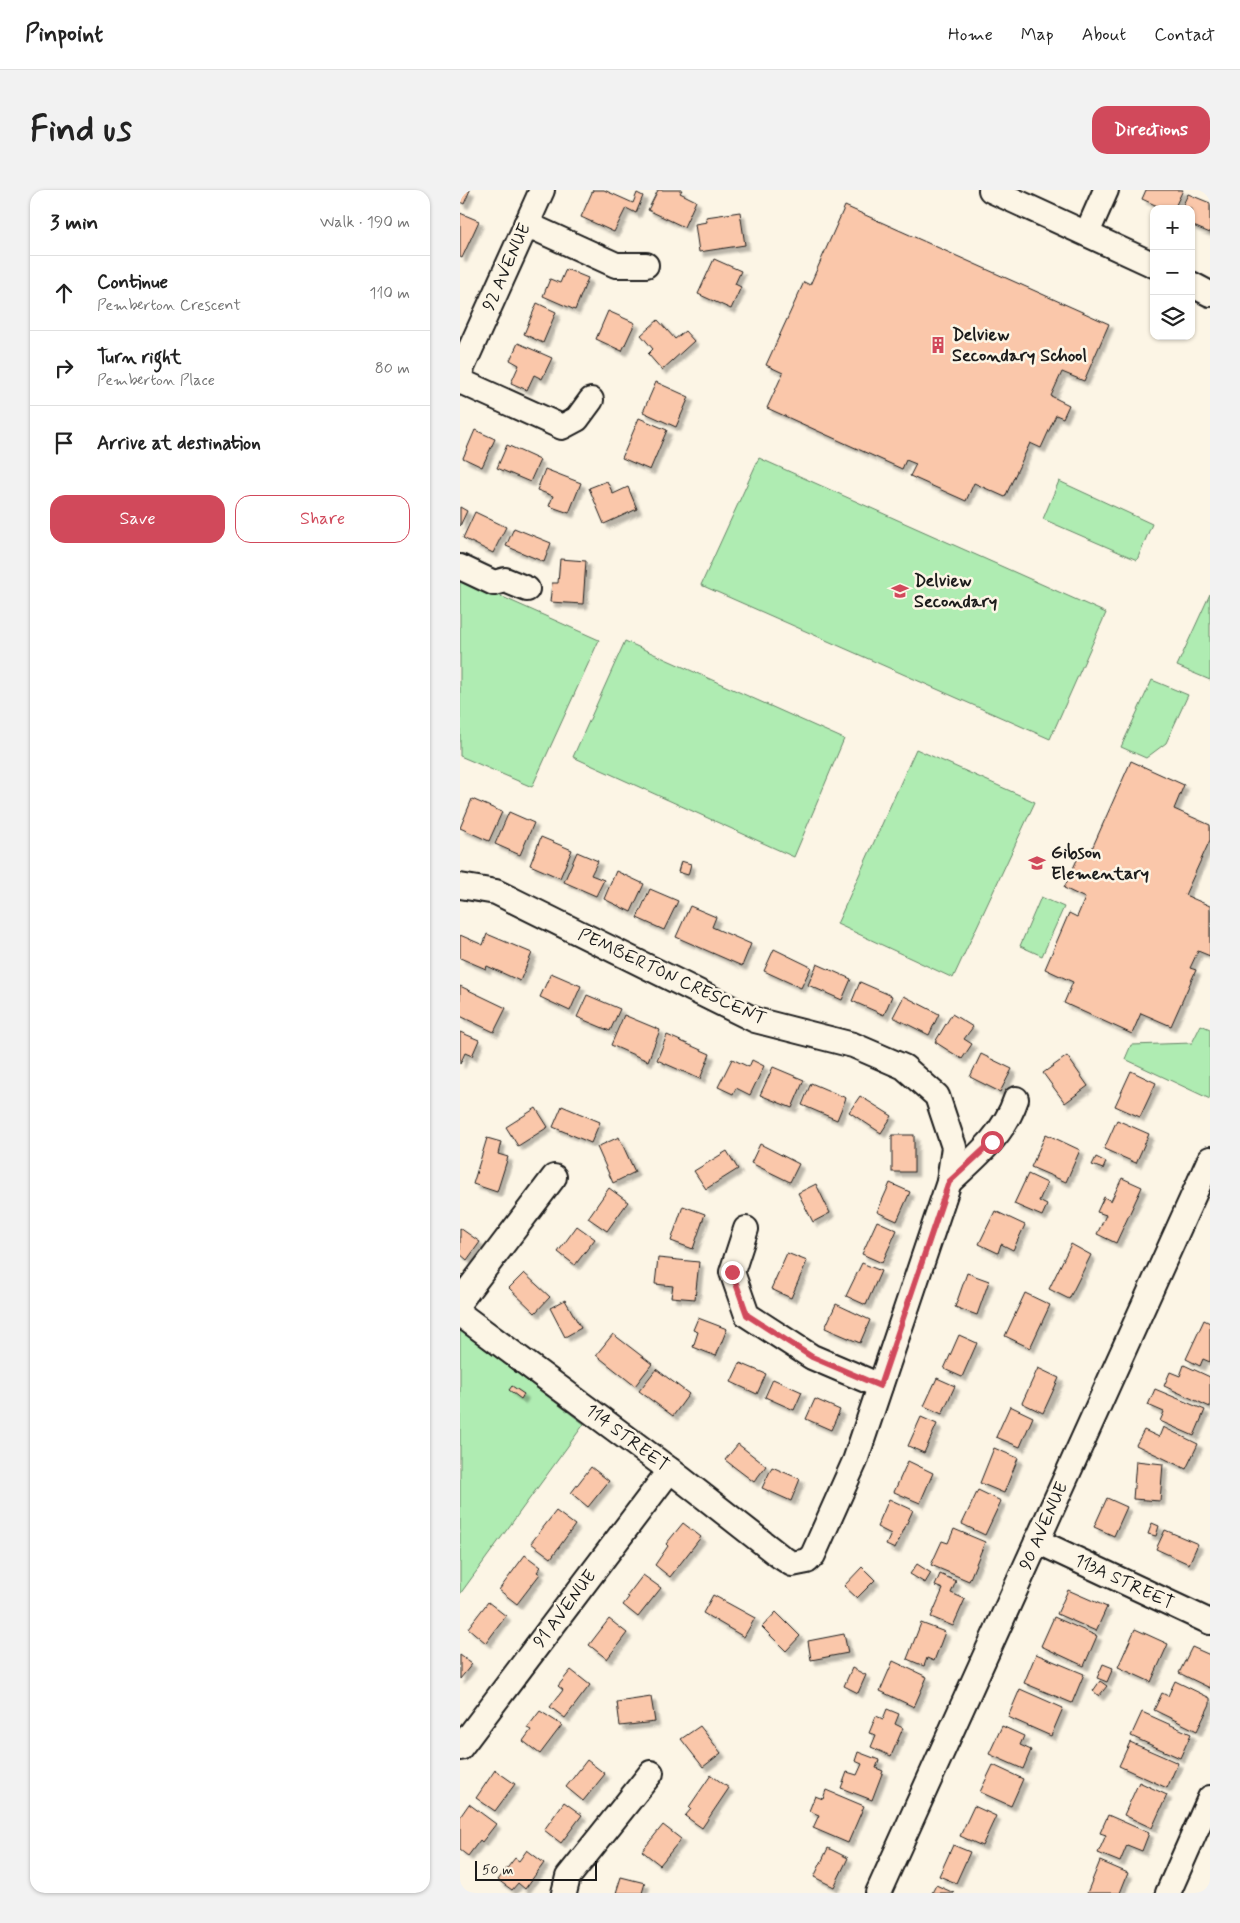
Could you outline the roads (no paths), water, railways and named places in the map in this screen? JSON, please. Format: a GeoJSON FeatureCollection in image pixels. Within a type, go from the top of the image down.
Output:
{"type":"FeatureCollection","features":[{"type":"Feature","properties":{"kind":"street","name":"92 AVENUE"},"geometry":{"type":"LineString","coordinates":[[460,372],[542,190]]}},
{"type":"Feature","properties":{"kind":"street"},"geometry":{"type":"LineString","coordinates":[[991,190],[1150,263]]}},
{"type":"Feature","properties":{"kind":"street"},"geometry":{"type":"LineString","coordinates":[[1087,233],[1106,190]]}},
{"type":"Feature","properties":{"kind":"street"},"geometry":{"type":"LineString","coordinates":[[526,224],[616,265],[646,265]]}},
{"type":"Feature","properties":{"kind":"street"},"geometry":{"type":"LineString","coordinates":[[1195,286],[1210,294]]}},
{"type":"Feature","properties":{"kind":"street"},"geometry":{"type":"LineString","coordinates":[[460,382],[562,426],[577,419],[591,400]]}},
{"type":"Feature","properties":{"kind":"street"},"geometry":{"type":"LineString","coordinates":[[460,567],[494,583],[505,580],[526,589]]}},
{"type":"Feature","properties":{"kind":"street","name":"PEMBERTON CRESCENT"},"geometry":{"type":"LineString","coordinates":[[460,886],[496,892],[755,1020],[853,1045],[904,1067],[937,1096],[954,1147],[949,1182],[855,1461],[813,1555],[807,1561],[792,1564]]}},
{"type":"Feature","properties":{"kind":"street","name":"PEMBERTON CRESCENT"},"geometry":{"type":"LineString","coordinates":[[949,1182],[992,1142],[1013,1108],[1016,1099]]}},
{"type":"Feature","properties":{"kind":"street","name":"90 AVENUE"},"geometry":{"type":"LineString","coordinates":[[878,1893],[1210,1159]]}},
{"type":"Feature","properties":{"kind":"street"},"geometry":{"type":"LineString","coordinates":[[460,1301],[554,1177]]}},
{"type":"Feature","properties":{"kind":"street"},"geometry":{"type":"LineString","coordinates":[[746,1229],[732,1272],[747,1315],[812,1357],[880,1386]]}},
{"type":"Feature","properties":{"kind":"street","name":"114 STREET"},"geometry":{"type":"LineString","coordinates":[[460,1314],[670,1470],[792,1564]]}},
{"type":"Feature","properties":{"kind":"street","name":"91 AVENUE"},"geometry":{"type":"LineString","coordinates":[[460,1748],[670,1470]]}},
{"type":"Feature","properties":{"kind":"street","name":"113A STREET"},"geometry":{"type":"LineString","coordinates":[[1037,1541],[1210,1622]]}},
{"type":"Feature","properties":{"kind":"street"},"geometry":{"type":"LineString","coordinates":[[564,1893],[568,1877],[651,1773]]}},
{"type":"Feature","properties":{"kind":"street"},"geometry":{"type":"LineString","coordinates":[[1168,1893],[1210,1798]]}},
{"type":"Feature","properties":{"kind":"place","name":"Delview Secondary School"},"geometry":{"type":"Point","coordinates":[938,345]}},
{"type":"Feature","properties":{"kind":"place","name":"Delview Secondary"},"geometry":{"type":"Point","coordinates":[900,591]}},
{"type":"Feature","properties":{"kind":"place","name":"Gibson Elementary"},"geometry":{"type":"Point","coordinates":[1037,863]}}]}
